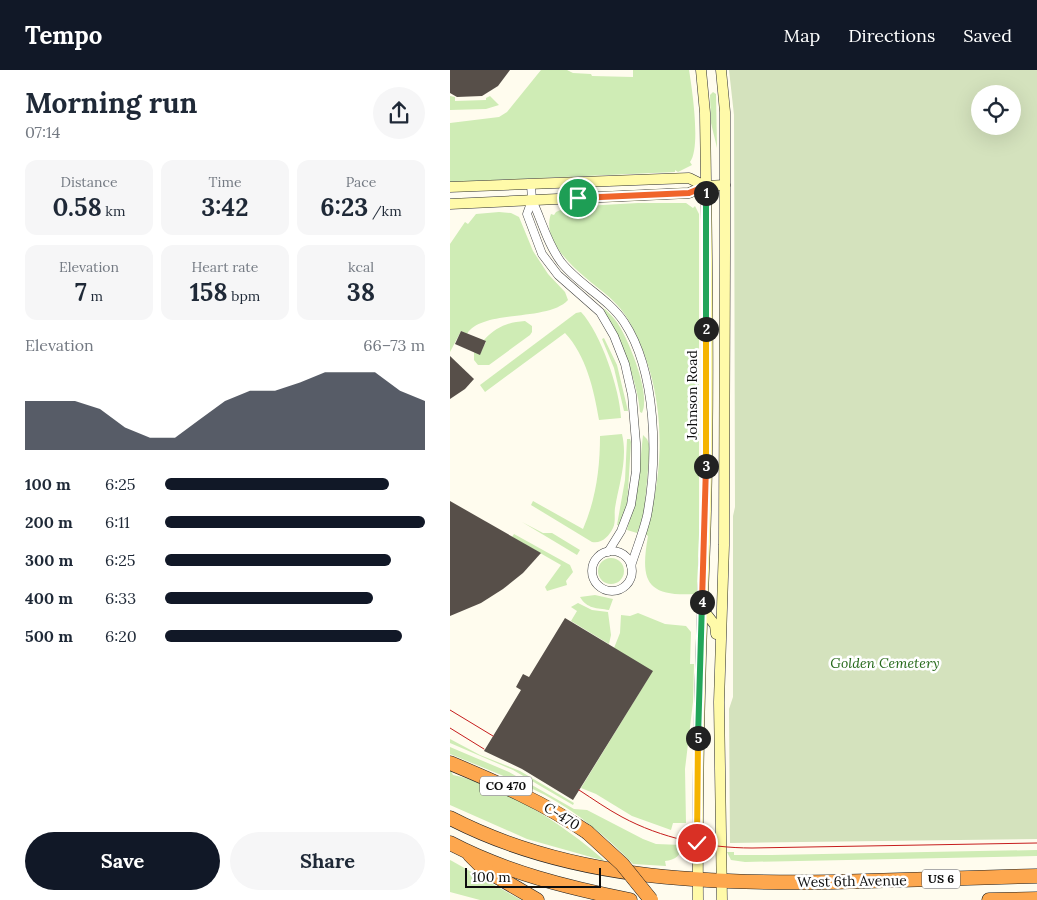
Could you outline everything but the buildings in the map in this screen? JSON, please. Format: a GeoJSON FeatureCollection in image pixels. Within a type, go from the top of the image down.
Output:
{"type":"FeatureCollection","features":[{"type":"Feature","properties":{"kind":"highway","name":"C-470"},"geometry":{"type":"LineString","coordinates":[[450,763],[520,792],[547,806],[587,832],[622,864],[651,900]]}},
{"type":"Feature","properties":{"kind":"highway","name":"US 6"},"geometry":{"type":"LineString","coordinates":[[450,818],[509,844],[545,855],[623,872],[698,880]]}},
{"type":"Feature","properties":{"kind":"highway"},"geometry":{"type":"LineString","coordinates":[[450,843],[468,853],[559,884],[630,900]]}},
{"type":"Feature","properties":{"kind":"highway"},"geometry":{"type":"LineString","coordinates":[[468,853],[484,869],[537,900]]}},
{"type":"Feature","properties":{"kind":"highway","name":"West 6th Avenue"},"geometry":{"type":"LineString","coordinates":[[698,880],[780,883],[1037,876]]}},
{"type":"Feature","properties":{"kind":"highway"},"geometry":{"type":"LineString","coordinates":[[988,900],[1037,899]]}},
{"type":"Feature","properties":{"kind":"main road","name":"Johnson Road"},"geometry":{"type":"LineString","coordinates":[[698,900],[697,800],[706,403],[705,104],[701,70]]}},
{"type":"Feature","properties":{"kind":"main road"},"geometry":{"type":"LineString","coordinates":[[719,702],[724,545],[725,185],[724,95],[721,70]]}},
{"type":"Feature","properties":{"kind":"main road"},"geometry":{"type":"LineString","coordinates":[[450,187],[689,178],[706,186]]}},
{"type":"Feature","properties":{"kind":"main road"},"geometry":{"type":"LineString","coordinates":[[450,204],[689,193],[706,186],[725,185]]}},
{"type":"Feature","properties":{"kind":"main road"},"geometry":{"type":"LineString","coordinates":[[701,607],[715,625],[719,702],[722,900]]}},
{"type":"Feature","properties":{"kind":"street"},"geometry":{"type":"LineString","coordinates":[[531,185],[532,200],[528,218],[542,254],[558,275],[600,312],[614,336],[632,395],[636,471],[631,505],[621,531],[608,552],[596,559],[592,570],[594,581],[602,588],[612,591],[623,588],[630,579],[630,566],[646,518],[650,495],[654,452],[653,423],[647,381],[636,346],[625,322],[562,263],[545,234],[532,200]]}},
{"type":"Feature","properties":{"kind":"street"},"geometry":{"type":"LineString","coordinates":[[584,298],[592,291]]}},
{"type":"Feature","properties":{"kind":"street"},"geometry":{"type":"LineString","coordinates":[[608,552],[625,557],[630,566]]}},
{"type":"Feature","properties":{"kind":"green space"},"geometry":{"type":"Polygon","coordinates":[[[541,70],[567,70],[573,73],[591,74],[592,76],[633,77],[633,70],[689,70],[694,103],[695,131],[695,144],[690,162],[692,165],[678,172],[675,170],[675,172],[450,182],[450,123],[499,117],[507,112],[541,70]]]}},
{"type":"Feature","properties":{"kind":"green space","name":"Golden Cemetery"},"geometry":{"type":"Polygon","coordinates":[[[729,70],[1037,70],[1037,839],[730,843],[729,709],[733,697],[733,516],[735,507],[734,115],[729,70]]]}},
{"type":"Feature","properties":{"kind":"green space"},"geometry":{"type":"Polygon","coordinates":[[[713,92],[716,94],[717,148],[711,123],[710,95],[713,92]]]}},
{"type":"Feature","properties":{"kind":"green space"},"geometry":{"type":"Polygon","coordinates":[[[450,96],[455,97],[455,101],[486,100],[490,96],[499,105],[486,109],[450,110],[450,96]]]}},
{"type":"Feature","properties":{"kind":"green space"},"geometry":{"type":"Polygon","coordinates":[[[638,203],[686,203],[693,208],[695,206],[699,214],[699,539],[696,594],[666,593],[650,583],[646,575],[645,564],[648,536],[645,534],[657,481],[659,427],[651,374],[642,348],[628,319],[620,309],[558,250],[549,226],[551,214],[554,215],[556,212],[567,207],[638,203]]]}},
{"type":"Feature","properties":{"kind":"green space"},"geometry":{"type":"Polygon","coordinates":[[[511,213],[519,217],[533,251],[548,274],[565,292],[568,300],[559,307],[546,311],[486,321],[475,326],[467,334],[461,331],[450,352],[450,244],[465,222],[468,224],[476,214],[511,213]]]}},
{"type":"Feature","properties":{"kind":"green space"},"geometry":{"type":"Polygon","coordinates":[[[605,309],[621,329],[637,367],[644,394],[642,413],[640,412],[631,372],[603,310],[605,309]]]}},
{"type":"Feature","properties":{"kind":"green space"},"geometry":{"type":"Polygon","coordinates":[[[581,312],[596,333],[608,362],[617,393],[621,418],[599,420],[592,385],[584,362],[565,333],[485,392],[480,385],[576,313],[581,312]]]}},
{"type":"Feature","properties":{"kind":"green space"},"geometry":{"type":"Polygon","coordinates":[[[525,321],[532,326],[530,335],[489,365],[478,365],[474,360],[474,352],[480,354],[486,342],[484,340],[489,335],[503,326],[525,321]]]}},
{"type":"Feature","properties":{"kind":"green space"},"geometry":{"type":"Polygon","coordinates":[[[604,338],[617,365],[628,411],[624,411],[614,368],[602,339],[604,338]]]}},
{"type":"Feature","properties":{"kind":"green space"},"geometry":{"type":"Polygon","coordinates":[[[622,434],[624,453],[621,481],[613,528],[605,539],[599,542],[592,542],[531,505],[533,501],[583,529],[596,483],[600,436],[622,434]]]}},
{"type":"Feature","properties":{"kind":"green space"},"geometry":{"type":"Polygon","coordinates":[[[643,435],[649,444],[649,458],[644,515],[637,533],[627,530],[637,492],[643,435]]]}},
{"type":"Feature","properties":{"kind":"green space"},"geometry":{"type":"Polygon","coordinates":[[[627,439],[630,439],[631,442],[627,507],[620,525],[617,525],[625,480],[627,439]]]}},
{"type":"Feature","properties":{"kind":"green space"},"geometry":{"type":"Polygon","coordinates":[[[522,522],[543,533],[552,533],[580,550],[577,555],[522,522]]]}},
{"type":"Feature","properties":{"kind":"green space"},"geometry":{"type":"Polygon","coordinates":[[[514,534],[570,565],[573,572],[566,581],[567,585],[547,591],[545,587],[561,565],[512,537],[514,534]]]}},
{"type":"Feature","properties":{"kind":"green space"},"geometry":{"type":"Polygon","coordinates":[[[611,558],[620,562],[624,571],[620,580],[611,584],[602,580],[598,571],[602,562],[611,558]]]}},
{"type":"Feature","properties":{"kind":"green space"},"geometry":{"type":"Polygon","coordinates":[[[595,595],[613,599],[609,610],[589,606],[580,597],[595,595]]]}},
{"type":"Feature","properties":{"kind":"green space"},"geometry":{"type":"Polygon","coordinates":[[[578,603],[592,610],[608,612],[611,635],[609,644],[571,621],[577,611],[571,607],[578,603]]]}},
{"type":"Feature","properties":{"kind":"green space"},"geometry":{"type":"Polygon","coordinates":[[[638,613],[665,624],[686,626],[691,632],[690,664],[694,664],[693,702],[685,769],[686,823],[673,823],[671,830],[632,816],[596,794],[581,788],[652,672],[614,648],[620,633],[621,615],[630,616],[638,613]]]}},
{"type":"Feature","properties":{"kind":"green space"},"geometry":{"type":"Polygon","coordinates":[[[450,739],[480,755],[520,771],[574,803],[573,805],[513,770],[450,743],[450,739]]]}},
{"type":"Feature","properties":{"kind":"green space"},"geometry":{"type":"Polygon","coordinates":[[[450,747],[509,772],[574,809],[587,810],[643,839],[656,844],[682,845],[681,852],[675,858],[665,861],[666,866],[633,864],[613,844],[569,810],[533,789],[450,754],[450,747]]]}},
{"type":"Feature","properties":{"kind":"green space"},"geometry":{"type":"Polygon","coordinates":[[[450,769],[453,775],[492,788],[534,809],[590,848],[605,861],[527,839],[450,805],[450,769]]]}},
{"type":"Feature","properties":{"kind":"green space"},"geometry":{"type":"Polygon","coordinates":[[[1037,850],[1037,856],[745,862],[731,860],[727,852],[734,852],[734,855],[771,855],[1037,850]]]}},
{"type":"Feature","properties":{"kind":"green space"},"geometry":{"type":"Polygon","coordinates":[[[450,860],[521,900],[480,900],[450,892],[450,860]]]}},
{"type":"Feature","properties":{"kind":"tram line"},"geometry":{"type":"LineString","coordinates":[[450,710],[493,736]]}},
{"type":"Feature","properties":{"kind":"tram line"},"geometry":{"type":"LineString","coordinates":[[450,728],[484,749]]}},
{"type":"Feature","properties":{"kind":"tram line"},"geometry":{"type":"LineString","coordinates":[[579,790],[616,814],[652,831],[701,844],[735,848],[1037,843]]}},
{"type":"Feature","properties":{"kind":"route"},"geometry":{"type":"LineString","coordinates":[[578,198],[689,193],[706,186],[706,403],[704,544],[698,720],[697,843]]}}]}
